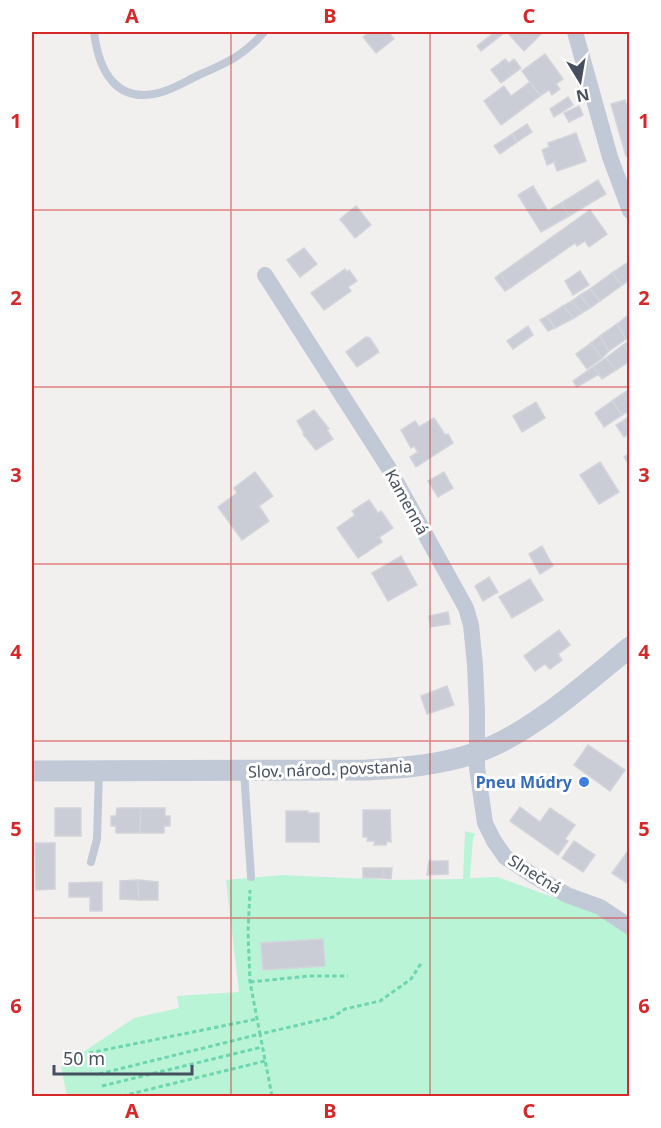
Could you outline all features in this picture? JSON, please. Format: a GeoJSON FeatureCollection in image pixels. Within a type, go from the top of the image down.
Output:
{"type":"FeatureCollection","features":[{"type":"Feature","properties":{"kind":"street"},"geometry":{"type":"LineString","coordinates":[[575,32],[610,157],[630,211]]}},
{"type":"Feature","properties":{"kind":"street","name":"Kamenná"},"geometry":{"type":"LineString","coordinates":[[265,275],[388,467],[466,608],[471,625],[475,665],[477,753]]}},
{"type":"Feature","properties":{"kind":"street","name":"Slov. národ. povstania"},"geometry":{"type":"LineString","coordinates":[[32,771],[402,768],[453,760],[477,753],[516,733],[552,709],[630,647]]}},
{"type":"Feature","properties":{"kind":"street","name":"Slnečná"},"geometry":{"type":"LineString","coordinates":[[477,753],[485,823],[505,857],[567,895],[600,907],[630,927]]}},
{"type":"Feature","properties":{"kind":"lane"},"geometry":{"type":"LineString","coordinates":[[94,32],[97,54],[116,87],[131,93],[150,95],[166,91],[240,56],[264,32]]}},
{"type":"Feature","properties":{"kind":"lane"},"geometry":{"type":"LineString","coordinates":[[91,862],[97,839],[99,771]]}},
{"type":"Feature","properties":{"kind":"lane"},"geometry":{"type":"LineString","coordinates":[[244,771],[251,878]]}},
{"type":"Feature","properties":{"kind":"path"},"geometry":{"type":"LineString","coordinates":[[251,878],[248,931],[250,982],[272,1096]]}},
{"type":"Feature","properties":{"kind":"path"},"geometry":{"type":"LineString","coordinates":[[99,1074],[333,1017],[345,1009],[380,1001],[411,979],[422,962]]}},
{"type":"Feature","properties":{"kind":"path"},"geometry":{"type":"LineString","coordinates":[[250,982],[310,976],[348,976]]}},
{"type":"Feature","properties":{"kind":"path"},"geometry":{"type":"LineString","coordinates":[[89,1053],[257,1019]]}},
{"type":"Feature","properties":{"kind":"path"},"geometry":{"type":"LineString","coordinates":[[102,1086],[262,1047]]}},
{"type":"Feature","properties":{"kind":"path"},"geometry":{"type":"LineString","coordinates":[[122,1096],[265,1061]]}},
{"type":"Feature","properties":{"kind":"green space"},"geometry":{"type":"Polygon","coordinates":[[[465,831],[476,834],[473,838],[470,878],[498,877],[629,925],[629,1096],[67,1096],[61,1067],[134,1018],[179,1008],[177,996],[239,992],[226,880],[283,875],[391,880],[463,879],[465,831]]]}},
{"type":"Feature","properties":{"kind":"building"},"geometry":{"type":"Polygon","coordinates":[[[370,32],[388,32],[394,39],[376,53],[363,37],[370,32]]]}},
{"type":"Feature","properties":{"kind":"building"},"geometry":{"type":"Polygon","coordinates":[[[495,32],[504,33],[481,51],[477,46],[495,32]]]}},
{"type":"Feature","properties":{"kind":"building"},"geometry":{"type":"Polygon","coordinates":[[[507,32],[543,32],[524,51],[507,32]]]}},
{"type":"Feature","properties":{"kind":"building"},"geometry":{"type":"Polygon","coordinates":[[[545,54],[563,79],[556,84],[560,89],[552,95],[549,90],[540,96],[522,71],[545,54]]]}},
{"type":"Feature","properties":{"kind":"building"},"geometry":{"type":"Polygon","coordinates":[[[505,59],[509,63],[514,59],[521,68],[501,83],[491,70],[505,59]]]}},
{"type":"Feature","properties":{"kind":"building"},"geometry":{"type":"Polygon","coordinates":[[[530,82],[540,96],[501,125],[484,101],[504,86],[511,96],[530,82]]]}},
{"type":"Feature","properties":{"kind":"building"},"geometry":{"type":"Polygon","coordinates":[[[568,97],[573,105],[554,117],[550,109],[568,97]]]}},
{"type":"Feature","properties":{"kind":"building"},"geometry":{"type":"Polygon","coordinates":[[[625,100],[630,116],[630,155],[626,156],[611,104],[625,100]]]}},
{"type":"Feature","properties":{"kind":"building"},"geometry":{"type":"Polygon","coordinates":[[[579,106],[583,115],[569,122],[564,113],[579,106]]]}},
{"type":"Feature","properties":{"kind":"building"},"geometry":{"type":"Polygon","coordinates":[[[527,124],[532,132],[517,142],[512,134],[527,124]]]}},
{"type":"Feature","properties":{"kind":"building"},"geometry":{"type":"Polygon","coordinates":[[[576,133],[586,161],[557,171],[554,162],[547,165],[542,150],[549,147],[548,143],[576,133]]]}},
{"type":"Feature","properties":{"kind":"building"},"geometry":{"type":"Polygon","coordinates":[[[512,134],[517,142],[500,154],[494,146],[512,134]]]}},
{"type":"Feature","properties":{"kind":"building"},"geometry":{"type":"Polygon","coordinates":[[[598,180],[606,194],[569,216],[561,203],[598,180]]]}},
{"type":"Feature","properties":{"kind":"building"},"geometry":{"type":"Polygon","coordinates":[[[533,186],[548,211],[561,203],[569,216],[541,232],[518,195],[533,186]]]}},
{"type":"Feature","properties":{"kind":"building"},"geometry":{"type":"Polygon","coordinates":[[[356,206],[371,225],[355,238],[340,219],[356,206]]]}},
{"type":"Feature","properties":{"kind":"building"},"geometry":{"type":"Polygon","coordinates":[[[590,210],[607,234],[589,247],[585,241],[577,246],[575,243],[510,288],[500,274],[590,210]]]}},
{"type":"Feature","properties":{"kind":"building"},"geometry":{"type":"Polygon","coordinates":[[[304,248],[317,264],[300,277],[287,260],[304,248]]]}},
{"type":"Feature","properties":{"kind":"building"},"geometry":{"type":"Polygon","coordinates":[[[630,261],[630,280],[622,285],[612,273],[630,261]]]}},
{"type":"Feature","properties":{"kind":"building"},"geometry":{"type":"Polygon","coordinates":[[[345,269],[347,272],[349,270],[357,281],[348,287],[351,291],[324,310],[311,293],[345,269]]]}},
{"type":"Feature","properties":{"kind":"building"},"geometry":{"type":"Polygon","coordinates":[[[580,271],[589,285],[573,295],[565,281],[580,271]]]}},
{"type":"Feature","properties":{"kind":"building"},"geometry":{"type":"Polygon","coordinates":[[[612,273],[622,285],[600,301],[590,289],[612,273]]]}},
{"type":"Feature","properties":{"kind":"building"},"geometry":{"type":"Polygon","coordinates":[[[500,274],[510,288],[505,291],[495,278],[500,274]]]}},
{"type":"Feature","properties":{"kind":"building"},"geometry":{"type":"Polygon","coordinates":[[[590,289],[600,301],[590,308],[580,295],[590,289]]]}},
{"type":"Feature","properties":{"kind":"building"},"geometry":{"type":"Polygon","coordinates":[[[580,295],[590,308],[582,313],[572,301],[580,295]]]}},
{"type":"Feature","properties":{"kind":"building"},"geometry":{"type":"Polygon","coordinates":[[[572,301],[582,313],[574,318],[563,306],[572,301]]]}},
{"type":"Feature","properties":{"kind":"building"},"geometry":{"type":"Polygon","coordinates":[[[563,306],[574,318],[555,328],[547,316],[563,306]]]}},
{"type":"Feature","properties":{"kind":"building"},"geometry":{"type":"Polygon","coordinates":[[[630,314],[630,336],[626,339],[617,324],[630,314]]]}},
{"type":"Feature","properties":{"kind":"building"},"geometry":{"type":"Polygon","coordinates":[[[547,316],[555,328],[548,331],[540,320],[547,316]]]}},
{"type":"Feature","properties":{"kind":"building"},"geometry":{"type":"Polygon","coordinates":[[[617,324],[626,339],[609,351],[600,336],[617,324]]]}},
{"type":"Feature","properties":{"kind":"building"},"geometry":{"type":"Polygon","coordinates":[[[528,326],[533,335],[513,349],[507,341],[528,326]]]}},
{"type":"Feature","properties":{"kind":"building"},"geometry":{"type":"Polygon","coordinates":[[[600,336],[609,351],[602,358],[591,343],[600,336]]]}},
{"type":"Feature","properties":{"kind":"building"},"geometry":{"type":"Polygon","coordinates":[[[366,337],[370,338],[379,352],[357,367],[346,352],[366,337]]]}},
{"type":"Feature","properties":{"kind":"building"},"geometry":{"type":"Polygon","coordinates":[[[630,341],[630,354],[623,345],[630,341]]]}},
{"type":"Feature","properties":{"kind":"building"},"geometry":{"type":"Polygon","coordinates":[[[591,343],[602,358],[587,369],[576,354],[591,343]]]}},
{"type":"Feature","properties":{"kind":"building"},"geometry":{"type":"Polygon","coordinates":[[[623,345],[630,354],[630,361],[616,370],[606,358],[623,345]]]}},
{"type":"Feature","properties":{"kind":"building"},"geometry":{"type":"Polygon","coordinates":[[[606,358],[616,370],[602,379],[593,367],[606,358]]]}},
{"type":"Feature","properties":{"kind":"building"},"geometry":{"type":"Polygon","coordinates":[[[593,367],[599,374],[577,387],[573,381],[593,367]]]}},
{"type":"Feature","properties":{"kind":"building"},"geometry":{"type":"Polygon","coordinates":[[[630,389],[630,406],[622,394],[630,389]]]}},
{"type":"Feature","properties":{"kind":"building"},"geometry":{"type":"Polygon","coordinates":[[[622,394],[630,410],[622,415],[612,401],[622,394]]]}},
{"type":"Feature","properties":{"kind":"building"},"geometry":{"type":"Polygon","coordinates":[[[612,401],[622,415],[604,427],[595,413],[612,401]]]}},
{"type":"Feature","properties":{"kind":"building"},"geometry":{"type":"Polygon","coordinates":[[[536,402],[545,418],[522,432],[513,416],[536,402]]]}},
{"type":"Feature","properties":{"kind":"building"},"geometry":{"type":"Polygon","coordinates":[[[314,410],[329,429],[327,430],[333,439],[316,450],[303,434],[297,421],[314,410]]]}},
{"type":"Feature","properties":{"kind":"building"},"geometry":{"type":"Polygon","coordinates":[[[630,416],[630,430],[623,421],[630,416]]]}},
{"type":"Feature","properties":{"kind":"building"},"geometry":{"type":"Polygon","coordinates":[[[434,418],[453,443],[416,467],[410,457],[418,452],[414,446],[411,448],[401,430],[415,421],[419,427],[434,418]]]}},
{"type":"Feature","properties":{"kind":"building"},"geometry":{"type":"Polygon","coordinates":[[[623,421],[630,430],[630,433],[624,437],[616,425],[623,421]]]}},
{"type":"Feature","properties":{"kind":"building"},"geometry":{"type":"Polygon","coordinates":[[[630,453],[630,466],[624,457],[630,453]]]}},
{"type":"Feature","properties":{"kind":"building"},"geometry":{"type":"Polygon","coordinates":[[[600,462],[619,492],[599,504],[580,475],[600,462]]]}},
{"type":"Feature","properties":{"kind":"building"},"geometry":{"type":"Polygon","coordinates":[[[255,472],[273,496],[259,506],[269,521],[242,540],[218,507],[237,493],[234,488],[255,472]]]}},
{"type":"Feature","properties":{"kind":"building"},"geometry":{"type":"Polygon","coordinates":[[[444,472],[453,488],[438,497],[428,481],[444,472]]]}},
{"type":"Feature","properties":{"kind":"building"},"geometry":{"type":"Polygon","coordinates":[[[369,500],[378,513],[381,511],[393,528],[379,537],[382,542],[358,558],[337,528],[355,515],[352,511],[369,500]]]}},
{"type":"Feature","properties":{"kind":"building"},"geometry":{"type":"Polygon","coordinates":[[[542,546],[553,566],[540,574],[529,554],[542,546]]]}},
{"type":"Feature","properties":{"kind":"building"},"geometry":{"type":"Polygon","coordinates":[[[401,556],[417,585],[388,601],[372,573],[401,556]]]}},
{"type":"Feature","properties":{"kind":"building"},"geometry":{"type":"Polygon","coordinates":[[[489,577],[498,592],[483,601],[475,586],[489,577]]]}},
{"type":"Feature","properties":{"kind":"building"},"geometry":{"type":"Polygon","coordinates":[[[530,579],[543,600],[512,618],[499,597],[530,579]]]}},
{"type":"Feature","properties":{"kind":"building"},"geometry":{"type":"Polygon","coordinates":[[[448,612],[450,624],[431,627],[429,616],[448,612]]]}},
{"type":"Feature","properties":{"kind":"building"},"geometry":{"type":"Polygon","coordinates":[[[559,630],[570,645],[558,654],[562,660],[550,669],[545,664],[535,671],[524,656],[559,630]]]}},
{"type":"Feature","properties":{"kind":"building"},"geometry":{"type":"Polygon","coordinates":[[[447,686],[454,705],[427,714],[421,696],[447,686]]]}},
{"type":"Feature","properties":{"kind":"building"},"geometry":{"type":"Polygon","coordinates":[[[588,745],[625,770],[610,791],[574,765],[588,745]]]}},
{"type":"Feature","properties":{"kind":"building"},"geometry":{"type":"Polygon","coordinates":[[[520,807],[540,822],[550,808],[575,825],[558,855],[510,821],[520,807]]]}},
{"type":"Feature","properties":{"kind":"building"},"geometry":{"type":"Polygon","coordinates":[[[55,808],[81,808],[81,836],[55,836],[55,808]]]}},
{"type":"Feature","properties":{"kind":"building"},"geometry":{"type":"Polygon","coordinates":[[[117,808],[141,808],[140,833],[116,833],[116,826],[111,826],[111,816],[116,816],[117,808]]]}},
{"type":"Feature","properties":{"kind":"building"},"geometry":{"type":"Polygon","coordinates":[[[141,808],[165,808],[165,816],[170,816],[170,826],[164,826],[164,833],[140,833],[141,808]]]}},
{"type":"Feature","properties":{"kind":"building"},"geometry":{"type":"Polygon","coordinates":[[[363,810],[390,810],[391,842],[387,841],[386,845],[374,845],[375,841],[367,841],[368,837],[363,837],[363,810]]]}},
{"type":"Feature","properties":{"kind":"building"},"geometry":{"type":"Polygon","coordinates":[[[286,811],[319,813],[319,842],[286,842],[286,811]]]}},
{"type":"Feature","properties":{"kind":"building"},"geometry":{"type":"Polygon","coordinates":[[[574,841],[595,855],[583,872],[562,858],[574,841]]]}},
{"type":"Feature","properties":{"kind":"building"},"geometry":{"type":"Polygon","coordinates":[[[35,843],[55,843],[55,889],[36,890],[35,843]]]}},
{"type":"Feature","properties":{"kind":"building"},"geometry":{"type":"Polygon","coordinates":[[[630,848],[630,885],[612,873],[630,848]]]}},
{"type":"Feature","properties":{"kind":"building"},"geometry":{"type":"Polygon","coordinates":[[[429,861],[448,861],[448,874],[427,875],[429,861]]]}},
{"type":"Feature","properties":{"kind":"building"},"geometry":{"type":"Polygon","coordinates":[[[363,868],[383,868],[383,878],[363,878],[363,868]]]}},
{"type":"Feature","properties":{"kind":"building"},"geometry":{"type":"Polygon","coordinates":[[[383,868],[392,868],[391,879],[383,878],[383,868]]]}},
{"type":"Feature","properties":{"kind":"building"},"geometry":{"type":"Polygon","coordinates":[[[138,880],[139,900],[120,899],[120,881],[138,880]]]}},
{"type":"Feature","properties":{"kind":"building"},"geometry":{"type":"Polygon","coordinates":[[[138,880],[158,882],[158,900],[139,900],[138,880]]]}},
{"type":"Feature","properties":{"kind":"building"},"geometry":{"type":"Polygon","coordinates":[[[102,882],[102,911],[90,911],[90,897],[69,897],[69,883],[102,882]]]}},
{"type":"Feature","properties":{"kind":"building"},"geometry":{"type":"Polygon","coordinates":[[[323,939],[325,966],[263,970],[261,943],[323,939]]]}},
{"type":"Feature","properties":{"kind":"place","name":"Pneu Múdry"},"geometry":{"type":"Point","coordinates":[584,782]}}]}
